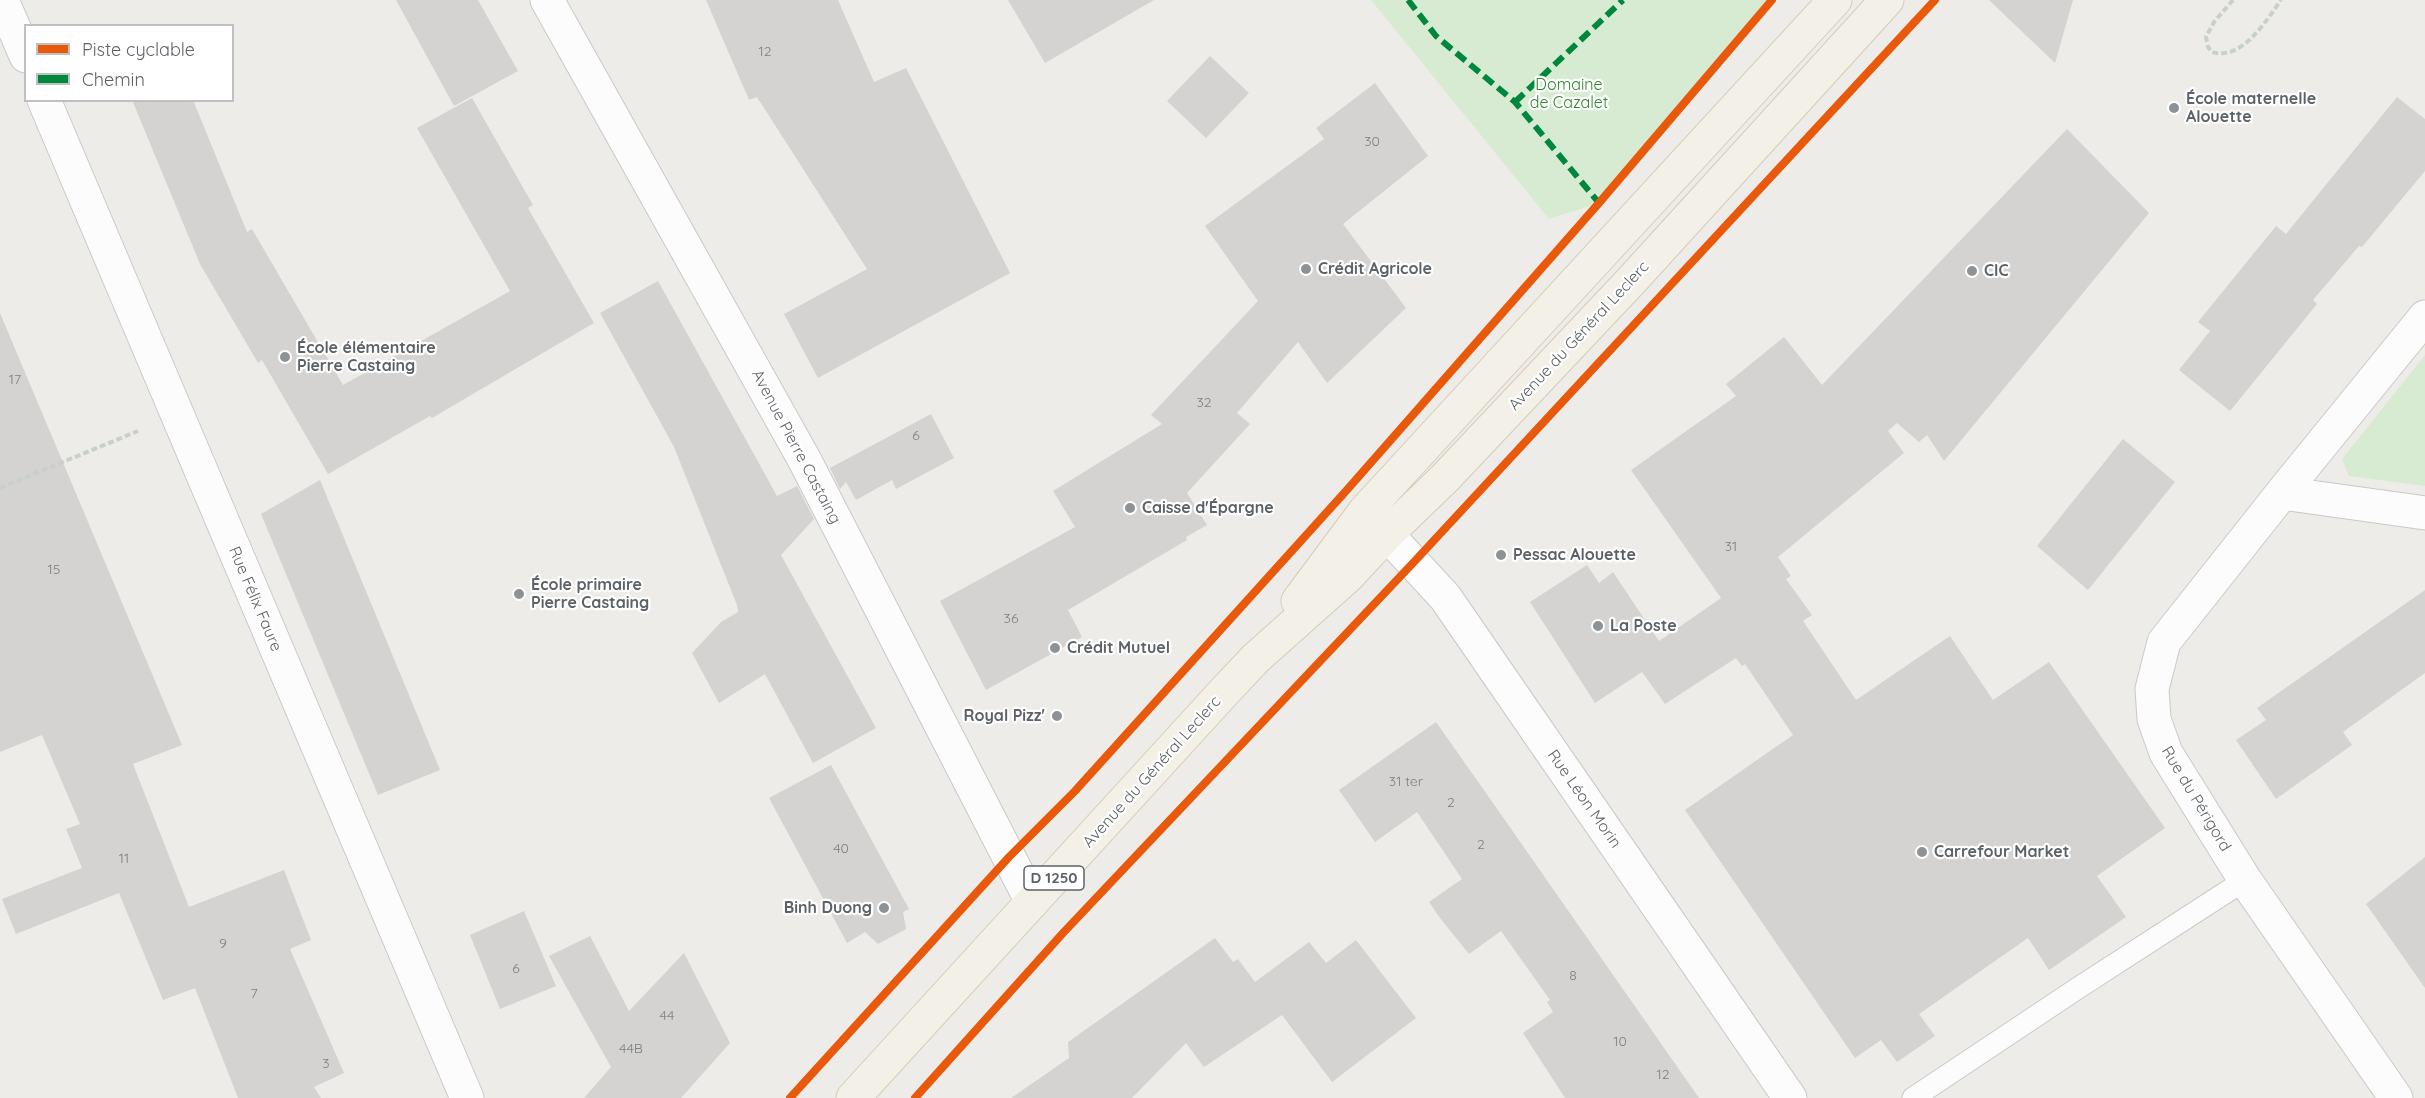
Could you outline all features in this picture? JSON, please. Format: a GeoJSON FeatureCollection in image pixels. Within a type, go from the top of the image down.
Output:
{"type":"FeatureCollection","features":[{"type":"Feature","properties":{"kind":"main road","name":"Avenue du Général Leclerc"},"geometry":{"type":"LineString","coordinates":[[854,1098],[1256,658],[1347,577],[1376,523],[1836,0]]}},
{"type":"Feature","properties":{"kind":"main road","name":"Avenue du Général Leclerc"},"geometry":{"type":"LineString","coordinates":[[1376,523],[1445,478],[1631,281],[1887,0]]}},
{"type":"Feature","properties":{"kind":"street"},"geometry":{"type":"LineString","coordinates":[[2,0],[24,51]]}},
{"type":"Feature","properties":{"kind":"street","name":"Avenue Pierre Castaing"},"geometry":{"type":"LineString","coordinates":[[547,0],[804,459],[1032,902]]}},
{"type":"Feature","properties":{"kind":"street","name":"Rue Félix Faure"},"geometry":{"type":"LineString","coordinates":[[45,102],[467,1098]]}},
{"type":"Feature","properties":{"kind":"street","name":"Rue du Périgord"},"geometry":{"type":"LineString","coordinates":[[2396,1098],[2245,880],[2166,753],[2154,719],[2152,689],[2164,642],[2425,317]]}},
{"type":"Feature","properties":{"kind":"street"},"geometry":{"type":"LineString","coordinates":[[2282,493],[2425,513]]}},
{"type":"Feature","properties":{"kind":"street","name":"Rue Léon Morin"},"geometry":{"type":"LineString","coordinates":[[1376,523],[1445,597],[1790,1098]]}},
{"type":"Feature","properties":{"kind":"lane"},"geometry":{"type":"LineString","coordinates":[[1913,1098],[2245,880]]}},
{"type":"Feature","properties":{"kind":"path"},"geometry":{"type":"LineString","coordinates":[[2233,0],[2214,22],[2206,37],[2208,47],[2212,52],[2230,54],[2244,44],[2264,24],[2282,0]]}},
{"type":"Feature","properties":{"kind":"path"},"geometry":{"type":"LineString","coordinates":[[0,488],[177,414]]}},
{"type":"Feature","properties":{"kind":"green space","name":"Domaine de Cazalet"},"geometry":{"type":"Polygon","coordinates":[[[1371,0],[1772,0],[1599,203],[1549,219],[1371,0]]]}},
{"type":"Feature","properties":{"kind":"green space"},"geometry":{"type":"Polygon","coordinates":[[[2425,355],[2425,486],[2349,476],[2342,459],[2425,355]]]}},
{"type":"Feature","properties":{"kind":"building"},"geometry":{"type":"Polygon","coordinates":[[[396,0],[478,0],[518,71],[454,106],[396,0]]]}},
{"type":"Feature","properties":{"kind":"building"},"geometry":{"type":"Polygon","coordinates":[[[706,0],[838,0],[874,82],[906,68],[1010,273],[818,378],[784,314],[867,269],[757,97],[749,100],[706,0]]]}},
{"type":"Feature","properties":{"kind":"building"},"geometry":{"type":"Polygon","coordinates":[[[1008,0],[1154,0],[1045,63],[1008,0]]]}},
{"type":"Feature","properties":{"kind":"building"},"geometry":{"type":"Polygon","coordinates":[[[1989,0],[2073,0],[2055,63],[1989,0]]]}},
{"type":"Feature","properties":{"kind":"building"},"geometry":{"type":"Polygon","coordinates":[[[1210,56],[1249,93],[1206,138],[1167,101],[1210,56]]]}},
{"type":"Feature","properties":{"kind":"building"},"geometry":{"type":"Polygon","coordinates":[[[1375,83],[1428,156],[1343,224],[1406,308],[1327,383],[1298,342],[1237,413],[1250,424],[1187,493],[1207,525],[1186,537],[1187,540],[1068,610],[1082,637],[986,690],[940,601],[1075,527],[1053,491],[1162,424],[1151,415],[1258,301],[1205,226],[1324,139],[1316,128],[1375,83]]]}},
{"type":"Feature","properties":{"kind":"building"},"geometry":{"type":"Polygon","coordinates":[[[2397,97],[2425,119],[2425,171],[2362,247],[2359,246],[2313,300],[2317,304],[2230,411],[2179,370],[2210,331],[2198,322],[2276,226],[2286,234],[2397,97]]]}},
{"type":"Feature","properties":{"kind":"building"},"geometry":{"type":"Polygon","coordinates":[[[472,98],[533,205],[528,208],[594,323],[432,418],[430,416],[328,474],[262,360],[258,363],[200,264],[133,102],[194,102],[247,232],[252,229],[343,385],[510,291],[417,128],[472,98]]]}},
{"type":"Feature","properties":{"kind":"building"},"geometry":{"type":"Polygon","coordinates":[[[2067,129],[2149,213],[1944,461],[1927,435],[1919,442],[1897,423],[1888,431],[1904,453],[1778,557],[1791,576],[1786,579],[1812,615],[1803,621],[1856,700],[1950,636],[1993,700],[2049,662],[2165,828],[2097,876],[2126,917],[2049,970],[2028,938],[1919,1014],[1935,1036],[1897,1062],[1881,1040],[1855,1058],[1685,810],[1793,735],[1745,664],[1742,666],[1736,658],[1665,704],[1642,672],[1595,703],[1530,602],[1587,565],[1599,583],[1613,572],[1659,641],[1721,598],[1631,470],[1736,396],[1726,384],[1784,337],[1822,385],[2067,129]]]}},
{"type":"Feature","properties":{"kind":"building"},"geometry":{"type":"Polygon","coordinates":[[[658,281],[777,496],[797,486],[814,519],[781,555],[876,728],[813,763],[765,674],[719,703],[692,653],[721,622],[738,612],[737,605],[674,447],[600,313],[658,281]]]}},
{"type":"Feature","properties":{"kind":"building"},"geometry":{"type":"Polygon","coordinates":[[[0,313],[182,745],[133,764],[189,907],[284,870],[311,940],[290,949],[344,1073],[314,1087],[321,1098],[238,1098],[195,988],[163,1000],[119,893],[16,934],[2,899],[82,868],[66,829],[80,824],[42,735],[0,752],[0,313]]]}},
{"type":"Feature","properties":{"kind":"building"},"geometry":{"type":"Polygon","coordinates":[[[931,414],[954,458],[896,489],[892,480],[856,500],[846,482],[840,489],[830,468],[931,414]]]}},
{"type":"Feature","properties":{"kind":"building"},"geometry":{"type":"Polygon","coordinates":[[[2123,439],[2175,482],[2088,590],[2037,546],[2123,439]]]}},
{"type":"Feature","properties":{"kind":"building"},"geometry":{"type":"Polygon","coordinates":[[[320,480],[440,770],[378,795],[261,514],[320,480]]]}},
{"type":"Feature","properties":{"kind":"building"},"geometry":{"type":"Polygon","coordinates":[[[2425,590],[2425,673],[2343,732],[2352,745],[2276,799],[2236,740],[2266,720],[2257,708],[2425,590]]]}},
{"type":"Feature","properties":{"kind":"building"},"geometry":{"type":"Polygon","coordinates":[[[1436,722],[1699,1098],[1565,1098],[1523,1033],[1553,1012],[1547,1002],[1550,1000],[1501,931],[1469,954],[1440,918],[1429,902],[1462,879],[1417,812],[1375,842],[1339,790],[1436,722]]]}},
{"type":"Feature","properties":{"kind":"building"},"geometry":{"type":"Polygon","coordinates":[[[831,765],[909,909],[903,912],[906,929],[878,944],[865,932],[847,943],[769,798],[831,765]]]}},
{"type":"Feature","properties":{"kind":"building"},"geometry":{"type":"Polygon","coordinates":[[[2425,857],[2425,988],[2366,904],[2425,857]]]}},
{"type":"Feature","properties":{"kind":"building"},"geometry":{"type":"Polygon","coordinates":[[[524,911],[556,986],[500,1009],[470,935],[524,911]]]}},
{"type":"Feature","properties":{"kind":"building"},"geometry":{"type":"Polygon","coordinates":[[[590,936],[629,1011],[684,953],[730,1043],[681,1098],[584,1098],[611,1067],[549,956],[590,936]]]}},
{"type":"Feature","properties":{"kind":"building"},"geometry":{"type":"Polygon","coordinates":[[[1215,938],[1233,962],[1238,959],[1255,982],[1309,942],[1326,963],[1356,940],[1416,1018],[1332,1082],[1282,1015],[1204,1067],[1186,1043],[1132,1098],[1011,1098],[1069,1058],[1068,1042],[1215,938]]]}},
{"type":"Feature","properties":{"kind":"marked path"},"geometry":{"type":"LineString","coordinates":[[1408,0],[1436,36],[1515,102],[1599,203]]}},
{"type":"Feature","properties":{"kind":"marked path"},"geometry":{"type":"LineString","coordinates":[[1515,102],[1623,0]]}},
{"type":"Feature","properties":{"kind":"cycle path"},"geometry":{"type":"LineString","coordinates":[[790,1098],[1009,857],[1075,791],[1346,491],[1599,203],[1772,0]]}},
{"type":"Feature","properties":{"kind":"cycle path"},"geometry":{"type":"LineString","coordinates":[[915,1098],[1063,933],[1413,563],[1935,0]]}},
{"type":"Feature","properties":{"kind":"place","name":"École maternelle Alouette"},"geometry":{"type":"Point","coordinates":[2174,108]}},
{"type":"Feature","properties":{"kind":"place","name":"Crédit Agricole"},"geometry":{"type":"Point","coordinates":[1306,269]}},
{"type":"Feature","properties":{"kind":"place","name":"CIC"},"geometry":{"type":"Point","coordinates":[1972,271]}},
{"type":"Feature","properties":{"kind":"place","name":"École élémentaire Pierre Castaing"},"geometry":{"type":"Point","coordinates":[285,357]}},
{"type":"Feature","properties":{"kind":"place","name":"Caisse d'Épargne"},"geometry":{"type":"Point","coordinates":[1130,508]}},
{"type":"Feature","properties":{"kind":"place","name":"Pessac Alouette"},"geometry":{"type":"Point","coordinates":[1501,555]}},
{"type":"Feature","properties":{"kind":"place","name":"École primaire Pierre Castaing"},"geometry":{"type":"Point","coordinates":[519,594]}},
{"type":"Feature","properties":{"kind":"place","name":"La Poste"},"geometry":{"type":"Point","coordinates":[1598,626]}},
{"type":"Feature","properties":{"kind":"place","name":"Crédit Mutuel"},"geometry":{"type":"Point","coordinates":[1055,648]}},
{"type":"Feature","properties":{"kind":"place","name":"Royal Pizz'"},"geometry":{"type":"Point","coordinates":[1057,716]}},
{"type":"Feature","properties":{"kind":"place","name":"Carrefour Market"},"geometry":{"type":"Point","coordinates":[1922,852]}},
{"type":"Feature","properties":{"kind":"place","name":"Binh Duong"},"geometry":{"type":"Point","coordinates":[884,908]}}]}
